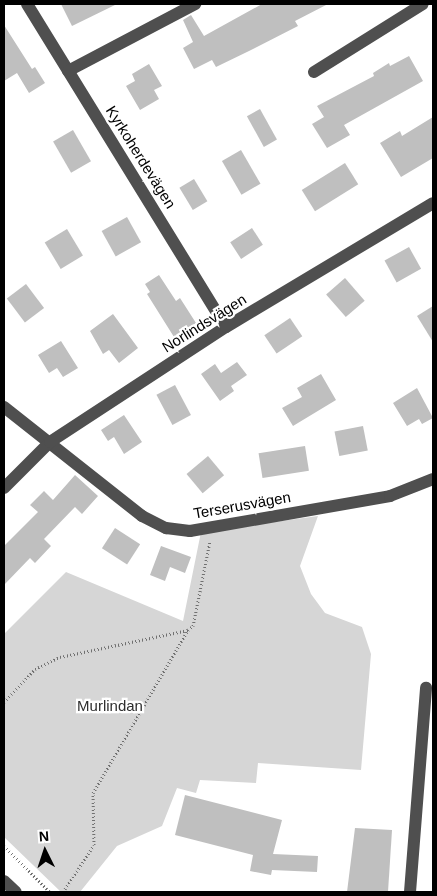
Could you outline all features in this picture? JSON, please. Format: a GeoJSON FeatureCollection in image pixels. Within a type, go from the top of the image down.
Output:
{"type":"FeatureCollection","features":[{"type":"Feature","properties":{"kind":"street","name":"Kyrkoherdevägen"},"geometry":{"type":"LineString","coordinates":[[27,4],[226,327]]}},
{"type":"Feature","properties":{"kind":"street"},"geometry":{"type":"LineString","coordinates":[[68,71],[195,4]]}},
{"type":"Feature","properties":{"kind":"street"},"geometry":{"type":"LineString","coordinates":[[314,72],[423,4]]}},
{"type":"Feature","properties":{"kind":"street","name":"Norlindsvägen"},"geometry":{"type":"LineString","coordinates":[[4,488],[50,442],[226,327],[433,203]]}},
{"type":"Feature","properties":{"kind":"street","name":"Terserusvägen"},"geometry":{"type":"LineString","coordinates":[[4,407],[142,516],[166,528],[190,531],[390,496],[433,480]]}},
{"type":"Feature","properties":{"kind":"street"},"geometry":{"type":"LineString","coordinates":[[410,892],[426,688]]}},
{"type":"Feature","properties":{"kind":"street"},"geometry":{"type":"LineString","coordinates":[[4,881],[16,892]]}},
{"type":"Feature","properties":{"kind":"path"},"geometry":{"type":"LineString","coordinates":[[63,892],[94,845],[93,793],[188,630],[193,626],[213,526]]}},
{"type":"Feature","properties":{"kind":"path"},"geometry":{"type":"LineString","coordinates":[[4,702],[35,669],[60,658],[188,630]]}},
{"type":"Feature","properties":{"kind":"path"},"geometry":{"type":"LineString","coordinates":[[4,846],[50,892]]}},
{"type":"Feature","properties":{"kind":"green space","name":"Murlindan"},"geometry":{"type":"Polygon","coordinates":[[[318,516],[300,566],[311,594],[325,613],[362,627],[371,654],[361,770],[258,763],[256,783],[200,780],[196,793],[177,788],[162,826],[117,846],[80,892],[61,892],[4,837],[4,634],[66,572],[183,621],[201,532],[318,516]]]}},
{"type":"Feature","properties":{"kind":"building"},"geometry":{"type":"Polygon","coordinates":[[[61,4],[117,4],[72,26],[61,4]]]}},
{"type":"Feature","properties":{"kind":"building"},"geometry":{"type":"Polygon","coordinates":[[[262,4],[328,4],[295,21],[298,26],[249,51],[216,67],[212,60],[194,69],[183,48],[193,42],[183,20],[191,15],[204,36],[262,4]]]}},
{"type":"Feature","properties":{"kind":"building"},"geometry":{"type":"Polygon","coordinates":[[[4,25],[32,69],[35,67],[45,83],[29,93],[17,73],[4,81],[4,25]]]}},
{"type":"Feature","properties":{"kind":"building"},"geometry":{"type":"Polygon","coordinates":[[[409,56],[423,81],[344,125],[350,135],[327,148],[312,124],[324,117],[317,106],[374,76],[373,73],[389,63],[390,66],[409,56]]]}},
{"type":"Feature","properties":{"kind":"building"},"geometry":{"type":"Polygon","coordinates":[[[149,64],[162,86],[154,90],[159,99],[140,110],[126,86],[135,81],[132,74],[149,64]]]}},
{"type":"Feature","properties":{"kind":"building"},"geometry":{"type":"Polygon","coordinates":[[[260,109],[277,140],[264,147],[247,116],[260,109]]]}},
{"type":"Feature","properties":{"kind":"building"},"geometry":{"type":"Polygon","coordinates":[[[433,117],[433,158],[401,177],[380,143],[400,131],[402,136],[433,117]]]}},
{"type":"Feature","properties":{"kind":"building"},"geometry":{"type":"Polygon","coordinates":[[[73,130],[91,161],[71,173],[53,142],[73,130]]]}},
{"type":"Feature","properties":{"kind":"building"},"geometry":{"type":"Polygon","coordinates":[[[241,150],[260,184],[241,195],[222,161],[241,150]]]}},
{"type":"Feature","properties":{"kind":"building"},"geometry":{"type":"Polygon","coordinates":[[[345,163],[358,184],[315,211],[302,190],[345,163]]]}},
{"type":"Feature","properties":{"kind":"building"},"geometry":{"type":"Polygon","coordinates":[[[194,179],[207,201],[193,210],[179,188],[194,179]]]}},
{"type":"Feature","properties":{"kind":"building"},"geometry":{"type":"Polygon","coordinates":[[[127,217],[141,242],[116,256],[102,231],[127,217]]]}},
{"type":"Feature","properties":{"kind":"building"},"geometry":{"type":"Polygon","coordinates":[[[252,228],[263,245],[241,259],[230,242],[252,228]]]}},
{"type":"Feature","properties":{"kind":"building"},"geometry":{"type":"Polygon","coordinates":[[[67,229],[83,256],[61,269],[45,242],[67,229]]]}},
{"type":"Feature","properties":{"kind":"building"},"geometry":{"type":"Polygon","coordinates":[[[409,247],[421,269],[397,282],[385,261],[409,247]]]}},
{"type":"Feature","properties":{"kind":"building"},"geometry":{"type":"Polygon","coordinates":[[[159,275],[176,301],[180,298],[196,323],[174,337],[147,294],[150,292],[145,284],[159,275]]]}},
{"type":"Feature","properties":{"kind":"building"},"geometry":{"type":"Polygon","coordinates":[[[345,278],[365,301],[346,317],[326,294],[345,278]]]}},
{"type":"Feature","properties":{"kind":"building"},"geometry":{"type":"Polygon","coordinates":[[[26,284],[44,308],[25,322],[7,298],[26,284]]]}},
{"type":"Feature","properties":{"kind":"building"},"geometry":{"type":"Polygon","coordinates":[[[433,306],[433,342],[417,316],[433,306]]]}},
{"type":"Feature","properties":{"kind":"building"},"geometry":{"type":"Polygon","coordinates":[[[113,314],[138,348],[119,363],[109,350],[103,354],[90,331],[113,314]]]}},
{"type":"Feature","properties":{"kind":"building"},"geometry":{"type":"Polygon","coordinates":[[[290,318],[302,336],[277,354],[264,335],[290,318]]]}},
{"type":"Feature","properties":{"kind":"building"},"geometry":{"type":"Polygon","coordinates":[[[61,341],[78,368],[63,377],[57,368],[49,373],[38,355],[61,341]]]}},
{"type":"Feature","properties":{"kind":"building"},"geometry":{"type":"Polygon","coordinates":[[[237,362],[247,375],[231,386],[234,391],[220,401],[201,374],[215,364],[221,373],[237,362]]]}},
{"type":"Feature","properties":{"kind":"building"},"geometry":{"type":"Polygon","coordinates":[[[321,374],[336,400],[293,426],[282,408],[302,397],[297,388],[321,374]]]}},
{"type":"Feature","properties":{"kind":"building"},"geometry":{"type":"Polygon","coordinates":[[[175,385],[191,415],[172,425],[156,395],[175,385]]]}},
{"type":"Feature","properties":{"kind":"building"},"geometry":{"type":"Polygon","coordinates":[[[417,388],[433,418],[422,424],[419,419],[407,426],[393,403],[417,388]]]}},
{"type":"Feature","properties":{"kind":"building"},"geometry":{"type":"Polygon","coordinates":[[[124,415],[142,442],[124,454],[114,437],[108,441],[101,430],[124,415]]]}},
{"type":"Feature","properties":{"kind":"building"},"geometry":{"type":"Polygon","coordinates":[[[363,426],[368,451],[339,456],[335,432],[363,426]]]}},
{"type":"Feature","properties":{"kind":"building"},"geometry":{"type":"Polygon","coordinates":[[[305,446],[309,471],[262,478],[259,453],[305,446]]]}},
{"type":"Feature","properties":{"kind":"building"},"geometry":{"type":"Polygon","coordinates":[[[208,456],[224,475],[203,493],[187,474],[208,456]]]}},
{"type":"Feature","properties":{"kind":"building"},"geometry":{"type":"Polygon","coordinates":[[[75,475],[98,496],[82,514],[75,507],[44,539],[51,546],[35,563],[30,558],[4,585],[4,546],[38,512],[30,505],[44,491],[53,500],[75,475]]]}},
{"type":"Feature","properties":{"kind":"building"},"geometry":{"type":"Polygon","coordinates":[[[115,528],[140,544],[127,564],[102,548],[115,528]]]}},
{"type":"Feature","properties":{"kind":"building"},"geometry":{"type":"Polygon","coordinates":[[[161,546],[191,557],[185,573],[170,567],[165,581],[150,575],[161,546]]]}},
{"type":"Feature","properties":{"kind":"building"},"geometry":{"type":"Polygon","coordinates":[[[185,795],[282,820],[273,854],[318,856],[317,872],[272,870],[271,875],[250,871],[253,855],[175,835],[185,795]]]}},
{"type":"Feature","properties":{"kind":"building"},"geometry":{"type":"Polygon","coordinates":[[[355,828],[392,830],[388,892],[347,892],[355,828]]]}}]}
